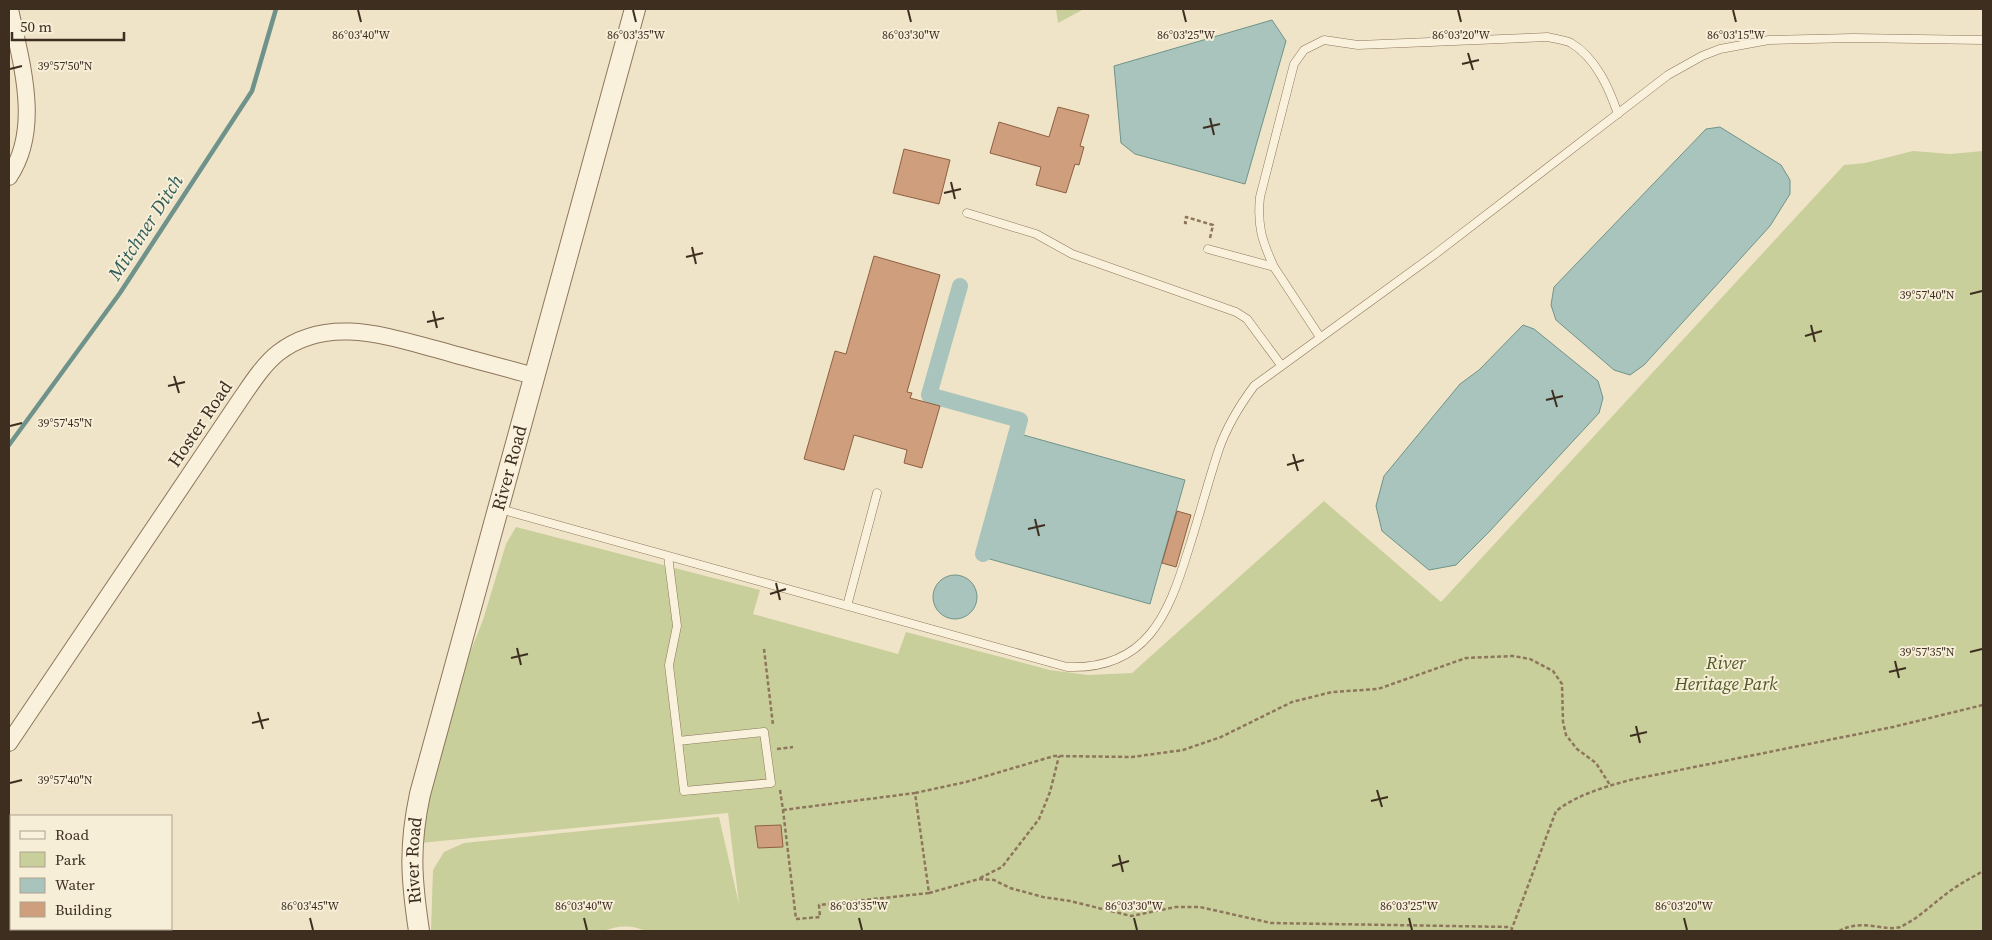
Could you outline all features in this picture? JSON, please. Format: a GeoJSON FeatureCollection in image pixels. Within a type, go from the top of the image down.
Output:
{"type":"FeatureCollection","features":[{"type":"Feature","properties":{"kind":"street"},"geometry":{"type":"LineString","coordinates":[[9,178],[23,146],[27,122],[25,85],[10,9]]}},
{"type":"Feature","properties":{"kind":"street","name":"River Road"},"geometry":{"type":"LineString","coordinates":[[419,931],[410,868],[413,826],[428,762],[635,9]]}},
{"type":"Feature","properties":{"kind":"street","name":"Hoster Road"},"geometry":{"type":"LineString","coordinates":[[9,742],[244,394],[279,352],[297,342],[320,334],[332,331],[362,331],[534,376]]}},
{"type":"Feature","properties":{"kind":"lane"},"geometry":{"type":"LineString","coordinates":[[1320,337],[1274,267],[1262,239],[1258,217],[1260,197],[1294,64],[1304,50],[1324,40],[1358,45],[1548,37],[1570,43],[1602,75],[1618,114]]}},
{"type":"Feature","properties":{"kind":"lane"},"geometry":{"type":"LineString","coordinates":[[498,508],[1066,667],[1095,665],[1121,657],[1152,633],[1165,614],[1175,594],[1217,456],[1227,431],[1254,386],[1281,364],[1434,255],[1668,75],[1702,56],[1736,45],[1769,40],[1808,38],[1983,40]]}},
{"type":"Feature","properties":{"kind":"lane"},"geometry":{"type":"LineString","coordinates":[[967,213],[1036,234],[1072,254],[1236,312],[1247,319],[1281,364]]}},
{"type":"Feature","properties":{"kind":"lane"},"geometry":{"type":"LineString","coordinates":[[1208,248],[1274,267]]}},
{"type":"Feature","properties":{"kind":"lane"},"geometry":{"type":"LineString","coordinates":[[847,606],[877,493]]}},
{"type":"Feature","properties":{"kind":"lane"},"geometry":{"type":"LineString","coordinates":[[668,556],[677,626],[669,665],[678,741],[684,791],[771,782],[764,732],[678,741]]}},
{"type":"Feature","properties":{"kind":"path"},"geometry":{"type":"LineString","coordinates":[[1187,223],[1185,223],[1186,218],[1213,225],[1208,248]]}},
{"type":"Feature","properties":{"kind":"path"},"geometry":{"type":"LineString","coordinates":[[764,649],[774,733]]}},
{"type":"Feature","properties":{"kind":"path"},"geometry":{"type":"LineString","coordinates":[[783,810],[915,793],[966,782],[1059,756],[1132,757],[1183,750],[1221,737],[1292,702],[1332,692],[1378,689],[1466,658],[1513,656],[1530,659],[1553,671],[1562,684],[1563,722],[1566,735],[1578,749],[1596,763],[1610,785]]}},
{"type":"Feature","properties":{"kind":"path"},"geometry":{"type":"LineString","coordinates":[[976,879],[994,880],[1010,888],[1043,897],[1070,901],[1131,916],[1176,907],[1200,907],[1271,923],[1511,929],[1556,811],[1568,802],[1610,785],[1883,729],[1983,705]]}},
{"type":"Feature","properties":{"kind":"path"},"geometry":{"type":"LineString","coordinates":[[775,741],[777,757]]}},
{"type":"Feature","properties":{"kind":"path"},"geometry":{"type":"LineString","coordinates":[[776,749],[794,747]]}},
{"type":"Feature","properties":{"kind":"path"},"geometry":{"type":"LineString","coordinates":[[779,782],[796,919],[820,917],[819,905],[928,893],[976,879],[1002,867],[1039,819],[1050,792],[1059,756]]}},
{"type":"Feature","properties":{"kind":"path"},"geometry":{"type":"LineString","coordinates":[[915,793],[928,893]]}},
{"type":"Feature","properties":{"kind":"path"},"geometry":{"type":"LineString","coordinates":[[1839,931],[1847,927],[1867,924],[1898,928],[1920,915],[1953,889],[1983,871]]}},
{"type":"Feature","properties":{"kind":"green space"},"geometry":{"type":"Polygon","coordinates":[[[1056,9],[1084,9],[1058,23],[1056,9]]]}},
{"type":"Feature","properties":{"kind":"green space","name":"River Heritage Park"},"geometry":{"type":"Polygon","coordinates":[[[1913,151],[1950,154],[1983,151],[1983,931],[645,931],[624,926],[603,931],[431,931],[433,870],[444,852],[464,843],[719,817],[739,904],[728,813],[420,843],[423,817],[461,675],[483,620],[506,544],[516,527],[760,590],[753,614],[898,654],[906,632],[1050,670],[1088,675],[1132,673],[1324,501],[1441,602],[1844,165],[1865,163],[1913,151]]]}},
{"type":"Feature","properties":{"kind":"water"},"geometry":{"type":"Polygon","coordinates":[[[1272,20],[1286,41],[1245,184],[1135,154],[1121,143],[1114,66],[1272,20]]]}},
{"type":"Feature","properties":{"kind":"water"},"geometry":{"type":"Polygon","coordinates":[[[1720,127],[1781,165],[1790,180],[1790,194],[1770,226],[1644,365],[1630,375],[1614,370],[1556,320],[1551,305],[1554,287],[1706,129],[1720,127]]]}},
{"type":"Feature","properties":{"kind":"water"},"geometry":{"type":"Polygon","coordinates":[[[1523,325],[1534,329],[1598,381],[1603,398],[1599,413],[1456,565],[1429,570],[1382,531],[1376,506],[1384,476],[1460,384],[1479,370],[1523,325]]]}},
{"type":"Feature","properties":{"kind":"water"},"geometry":{"type":"Polygon","coordinates":[[[1020,434],[1185,480],[1150,604],[986,558],[1020,434]]]}},
{"type":"Feature","properties":{"kind":"water"},"geometry":{"type":"Polygon","coordinates":[[[959,575],[971,581],[976,588],[976,606],[971,613],[964,618],[951,619],[943,616],[936,609],[933,593],[936,585],[943,578],[959,575]]]}},
{"type":"Feature","properties":{"kind":"building"},"geometry":{"type":"Polygon","coordinates":[[[1058,107],[1089,115],[1080,146],[1084,147],[1079,165],[1075,164],[1066,193],[1036,185],[1041,167],[990,153],[999,122],[1049,137],[1058,107]]]}},
{"type":"Feature","properties":{"kind":"building"},"geometry":{"type":"Polygon","coordinates":[[[904,149],[950,160],[939,204],[893,193],[904,149]]]}},
{"type":"Feature","properties":{"kind":"building"},"geometry":{"type":"Polygon","coordinates":[[[874,256],[940,275],[907,392],[912,393],[910,398],[940,406],[922,468],[904,463],[907,450],[854,435],[844,470],[804,459],[835,351],[846,354],[874,256]]]}},
{"type":"Feature","properties":{"kind":"building"},"geometry":{"type":"Polygon","coordinates":[[[1177,511],[1191,515],[1176,567],[1162,563],[1177,511]]]}},
{"type":"Feature","properties":{"kind":"building"},"geometry":{"type":"Polygon","coordinates":[[[781,825],[783,847],[758,848],[755,826],[781,825]]]}},
{"type":"Feature","properties":{"kind":"waterway","name":"Mitchner Ditch"},"geometry":{"type":"LineString","coordinates":[[9,445],[120,293],[252,91],[276,9]]}},
{"type":"Feature","properties":{"kind":"waterway"},"geometry":{"type":"LineString","coordinates":[[960,286],[929,395],[1020,420],[983,554]]}}]}
